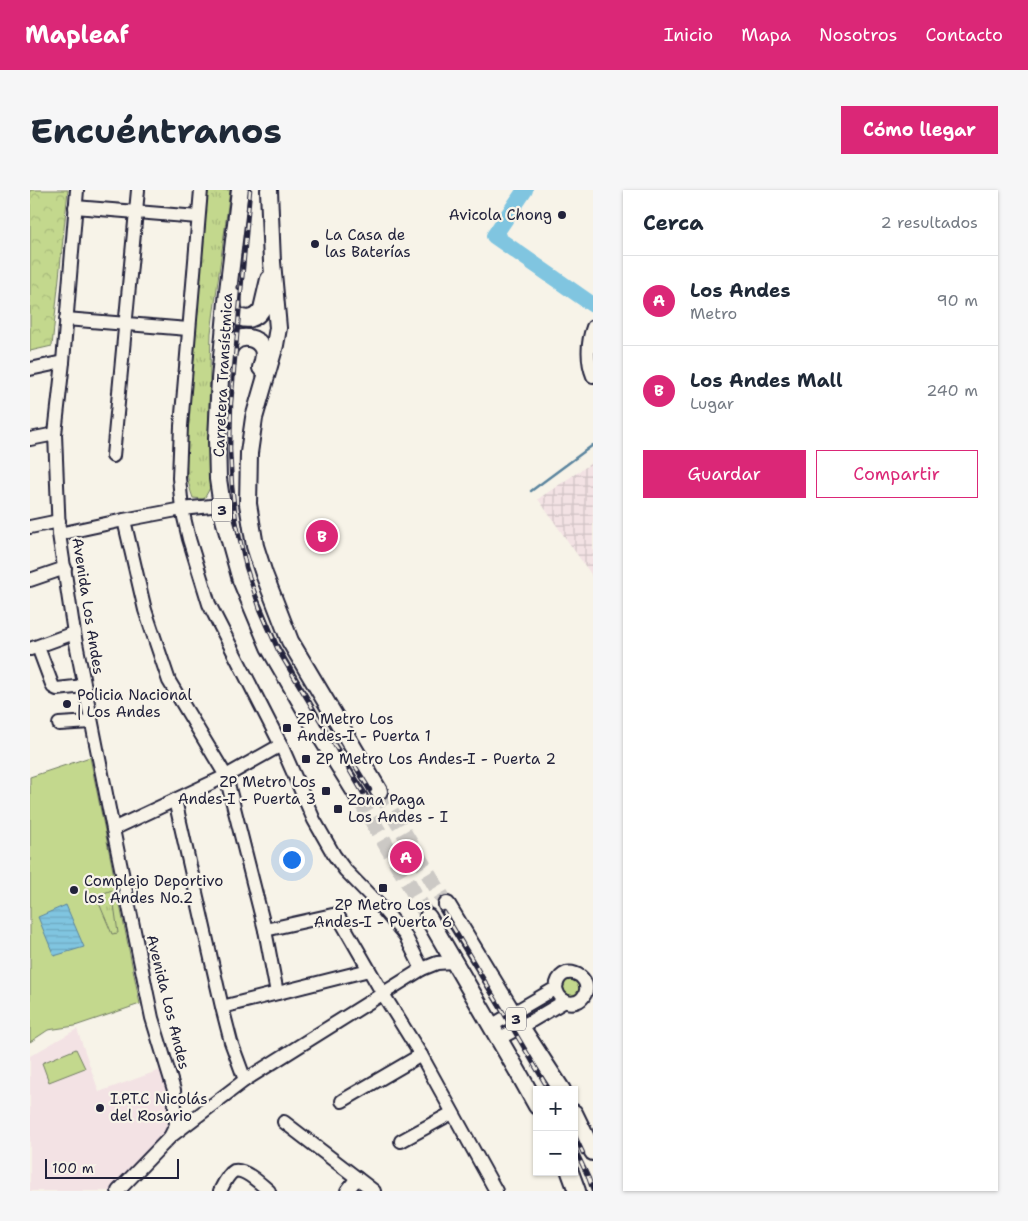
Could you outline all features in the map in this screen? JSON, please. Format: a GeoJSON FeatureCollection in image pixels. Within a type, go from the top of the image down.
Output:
{"type":"FeatureCollection","features":[{"type":"Feature","properties":{"kind":"main road","name":"Carretera Transístmica"},"geometry":{"type":"LineString","coordinates":[[240,190],[228,291],[216,439],[221,505],[241,580],[269,647],[359,798]]}},
{"type":"Feature","properties":{"kind":"main road","name":"Carretera Transístmica"},"geometry":{"type":"LineString","coordinates":[[269,190],[272,262],[278,328],[276,345],[254,418],[249,453],[248,504],[256,546],[264,574],[290,641],[379,791]]}},
{"type":"Feature","properties":{"kind":"main road"},"geometry":{"type":"LineString","coordinates":[[236,223],[232,301],[234,313],[239,317],[249,319],[257,316],[259,313],[264,303],[272,262]]}},
{"type":"Feature","properties":{"kind":"main road"},"geometry":{"type":"LineString","coordinates":[[216,439],[229,349],[238,339],[251,338],[260,344],[264,357],[246,423],[245,444],[248,480]]}},
{"type":"Feature","properties":{"kind":"main road","name":"3"},"geometry":{"type":"LineString","coordinates":[[447,905],[517,1021],[559,1086]]}},
{"type":"Feature","properties":{"kind":"main road","name":"3"},"geometry":{"type":"LineString","coordinates":[[428,917],[533,1099]]}},
{"type":"Feature","properties":{"kind":"main road"},"geometry":{"type":"LineString","coordinates":[[578,1121],[593,1152]]}},
{"type":"Feature","properties":{"kind":"main road"},"geometry":{"type":"LineString","coordinates":[[571,1176],[577,1191]]}},
{"type":"Feature","properties":{"kind":"street","name":"Avenida Los Andes"},"geometry":{"type":"LineString","coordinates":[[77,190],[63,362],[55,434],[59,528],[74,633],[91,722],[152,1018],[174,1090],[176,1125],[170,1137]]}},
{"type":"Feature","properties":{"kind":"street"},"geometry":{"type":"LineString","coordinates":[[113,456],[138,190]]}},
{"type":"Feature","properties":{"kind":"street"},"geometry":{"type":"LineString","coordinates":[[200,190],[181,426],[180,478],[182,509],[189,539],[210,604],[281,745],[307,805],[334,855],[345,870],[405,935],[422,969]]}},
{"type":"Feature","properties":{"kind":"street"},"geometry":{"type":"LineString","coordinates":[[75,207],[198,217]]}},
{"type":"Feature","properties":{"kind":"street"},"geometry":{"type":"LineString","coordinates":[[66,320],[188,329]]}},
{"type":"Feature","properties":{"kind":"street"},"geometry":{"type":"LineString","coordinates":[[593,328],[588,350],[593,376]]}},
{"type":"Feature","properties":{"kind":"street"},"geometry":{"type":"LineString","coordinates":[[30,369],[63,362]]}},
{"type":"Feature","properties":{"kind":"street"},"geometry":{"type":"LineString","coordinates":[[30,439],[55,434]]}},
{"type":"Feature","properties":{"kind":"street"},"geometry":{"type":"LineString","coordinates":[[30,527],[59,528],[124,520],[182,509],[221,505]]}},
{"type":"Feature","properties":{"kind":"street"},"geometry":{"type":"LineString","coordinates":[[124,520],[145,610],[170,683],[226,776],[265,930],[277,993]]}},
{"type":"Feature","properties":{"kind":"street"},"geometry":{"type":"LineString","coordinates":[[30,580],[65,568]]}},
{"type":"Feature","properties":{"kind":"street"},"geometry":{"type":"LineString","coordinates":[[74,633],[34,648],[53,687],[57,689],[84,686]]}},
{"type":"Feature","properties":{"kind":"street"},"geometry":{"type":"LineString","coordinates":[[59,724],[91,722]]}},
{"type":"Feature","properties":{"kind":"street"},"geometry":{"type":"LineString","coordinates":[[113,829],[226,776],[281,745]]}},
{"type":"Feature","properties":{"kind":"street"},"geometry":{"type":"LineString","coordinates":[[175,800],[222,1007],[231,1042],[245,1080]]}},
{"type":"Feature","properties":{"kind":"street"},"geometry":{"type":"LineString","coordinates":[[265,930],[337,914],[421,1055],[496,1191]]}},
{"type":"Feature","properties":{"kind":"street"},"geometry":{"type":"LineString","coordinates":[[118,1191],[170,1137],[245,1080],[422,969],[437,962],[453,962]]}},
{"type":"Feature","properties":{"kind":"street"},"geometry":{"type":"LineString","coordinates":[[222,1007],[369,970]]}},
{"type":"Feature","properties":{"kind":"street"},"geometry":{"type":"LineString","coordinates":[[565,1001],[559,996],[556,988],[558,980],[570,972],[580,975],[593,973]]}},
{"type":"Feature","properties":{"kind":"street"},"geometry":{"type":"LineString","coordinates":[[495,1033],[517,1021],[565,1001],[575,1002],[579,1000],[590,989],[580,975]]}},
{"type":"Feature","properties":{"kind":"street"},"geometry":{"type":"LineString","coordinates":[[517,1021],[556,988]]}},
{"type":"Feature","properties":{"kind":"street"},"geometry":{"type":"LineString","coordinates":[[342,1102],[421,1055]]}},
{"type":"Feature","properties":{"kind":"street"},"geometry":{"type":"LineString","coordinates":[[401,1141],[452,1113]]}},
{"type":"Feature","properties":{"kind":"street"},"geometry":{"type":"LineString","coordinates":[[284,1122],[374,1191]]}},
{"type":"Feature","properties":{"kind":"street"},"geometry":{"type":"LineString","coordinates":[[220,1191],[230,1174],[235,1171],[246,1173],[269,1191]]}},
{"type":"Feature","properties":{"kind":"street"},"geometry":{"type":"LineString","coordinates":[[347,1191],[357,1178]]}},
{"type":"Feature","properties":{"kind":"shaded area"},"geometry":{"type":"Polygon","coordinates":[[[593,462],[593,577],[538,499],[593,462]]]}},
{"type":"Feature","properties":{"kind":"shaded area","name":"I.P.T.C Nicolás del Rosario"},"geometry":{"type":"Polygon","coordinates":[[[77,1029],[99,1092],[163,1069],[168,1089],[170,1131],[113,1191],[30,1191],[30,1056],[77,1029]]]}},
{"type":"Feature","properties":{"kind":"green space"},"geometry":{"type":"Polygon","coordinates":[[[30,190],[68,190],[52,346],[30,351],[30,190]]]}},
{"type":"Feature","properties":{"kind":"green space"},"geometry":{"type":"Polygon","coordinates":[[[207,190],[230,190],[211,333],[208,442],[210,488],[204,499],[193,498],[187,470],[186,442],[207,190]]]}},
{"type":"Feature","properties":{"kind":"green space","name":"Complejo Deportivo los Andes No.2"},"geometry":{"type":"Polygon","coordinates":[[[90,757],[140,1004],[75,1026],[48,1030],[30,1042],[30,777],[90,757]]]}},
{"type":"Feature","properties":{"kind":"green space"},"geometry":{"type":"Polygon","coordinates":[[[112,890],[118,933],[112,934],[96,896],[112,890]]]}},
{"type":"Feature","properties":{"kind":"green space"},"geometry":{"type":"Polygon","coordinates":[[[570,978],[579,982],[580,993],[572,999],[562,995],[561,984],[570,978]]]}},
{"type":"Feature","properties":{"kind":"green space"},"geometry":{"type":"Polygon","coordinates":[[[76,1049],[85,1068],[49,1082],[42,1063],[76,1049]]]}},
{"type":"Feature","properties":{"kind":"water"},"geometry":{"type":"Polygon","coordinates":[[[66,905],[84,947],[54,956],[38,917],[66,905]]]}},
{"type":"Feature","properties":{"kind":"waterway"},"geometry":{"type":"LineString","coordinates":[[525,190],[494,236],[593,305]]}},
{"type":"Feature","properties":{"kind":"waterway"},"geometry":{"type":"LineString","coordinates":[[531,491],[593,445]]}},
{"type":"Feature","properties":{"kind":"tunnel"},"geometry":{"type":"LineString","coordinates":[[379,791],[447,905]]}},
{"type":"Feature","properties":{"kind":"tunnel"},"geometry":{"type":"LineString","coordinates":[[359,798],[428,917]]}},
{"type":"Feature","properties":{"kind":"railway"},"geometry":{"type":"LineString","coordinates":[[250,190],[231,403],[230,449],[236,521],[246,567],[260,609],[278,650],[363,793]]}},
{"type":"Feature","properties":{"kind":"railway"},"geometry":{"type":"LineString","coordinates":[[354,764],[370,790]]}},
{"type":"Feature","properties":{"kind":"railway"},"geometry":{"type":"LineString","coordinates":[[444,912],[547,1086]]}},
{"type":"Feature","properties":{"kind":"railway"},"geometry":{"type":"LineString","coordinates":[[578,1142],[583,1153]]}},
{"type":"Feature","properties":{"kind":"railway"},"geometry":{"type":"LineString","coordinates":[[578,1156],[593,1191]]}},
{"type":"Feature","properties":{"kind":"place","name":"Avicola Chong"},"geometry":{"type":"Point","coordinates":[562,215]}},
{"type":"Feature","properties":{"kind":"place","name":"La Casa de las Baterías"},"geometry":{"type":"Point","coordinates":[315,244]}},
{"type":"Feature","properties":{"kind":"place","name":"Los Andes Mall"},"geometry":{"type":"Point","coordinates":[322,536]}},
{"type":"Feature","properties":{"kind":"place","name":"Policia Nacional | Los Andes"},"geometry":{"type":"Point","coordinates":[67,704]}},
{"type":"Feature","properties":{"kind":"place","name":"ZP Metro Los Andes-I - Puerta 1"},"geometry":{"type":"Point","coordinates":[287,728]}},
{"type":"Feature","properties":{"kind":"place","name":"ZP Metro Los Andes-I - Puerta 2"},"geometry":{"type":"Point","coordinates":[306,759]}},
{"type":"Feature","properties":{"kind":"place","name":"ZP Metro Los Andes-I - Puerta 3"},"geometry":{"type":"Point","coordinates":[326,791]}},
{"type":"Feature","properties":{"kind":"place","name":"Zona Paga Los Andes - I"},"geometry":{"type":"Point","coordinates":[338,809]}},
{"type":"Feature","properties":{"kind":"place","name":"Los Andes"},"geometry":{"type":"Point","coordinates":[406,857]}},
{"type":"Feature","properties":{"kind":"place","name":"ZP Metro Los Andes-I - Puerta 6"},"geometry":{"type":"Point","coordinates":[383,888]}},
{"type":"Feature","properties":{"kind":"place","name":"Complejo Deportivo los Andes No.2"},"geometry":{"type":"Point","coordinates":[74,890]}},
{"type":"Feature","properties":{"kind":"place","name":"I.P.T.C Nicolás del Rosario"},"geometry":{"type":"Point","coordinates":[100,1108]}}]}
